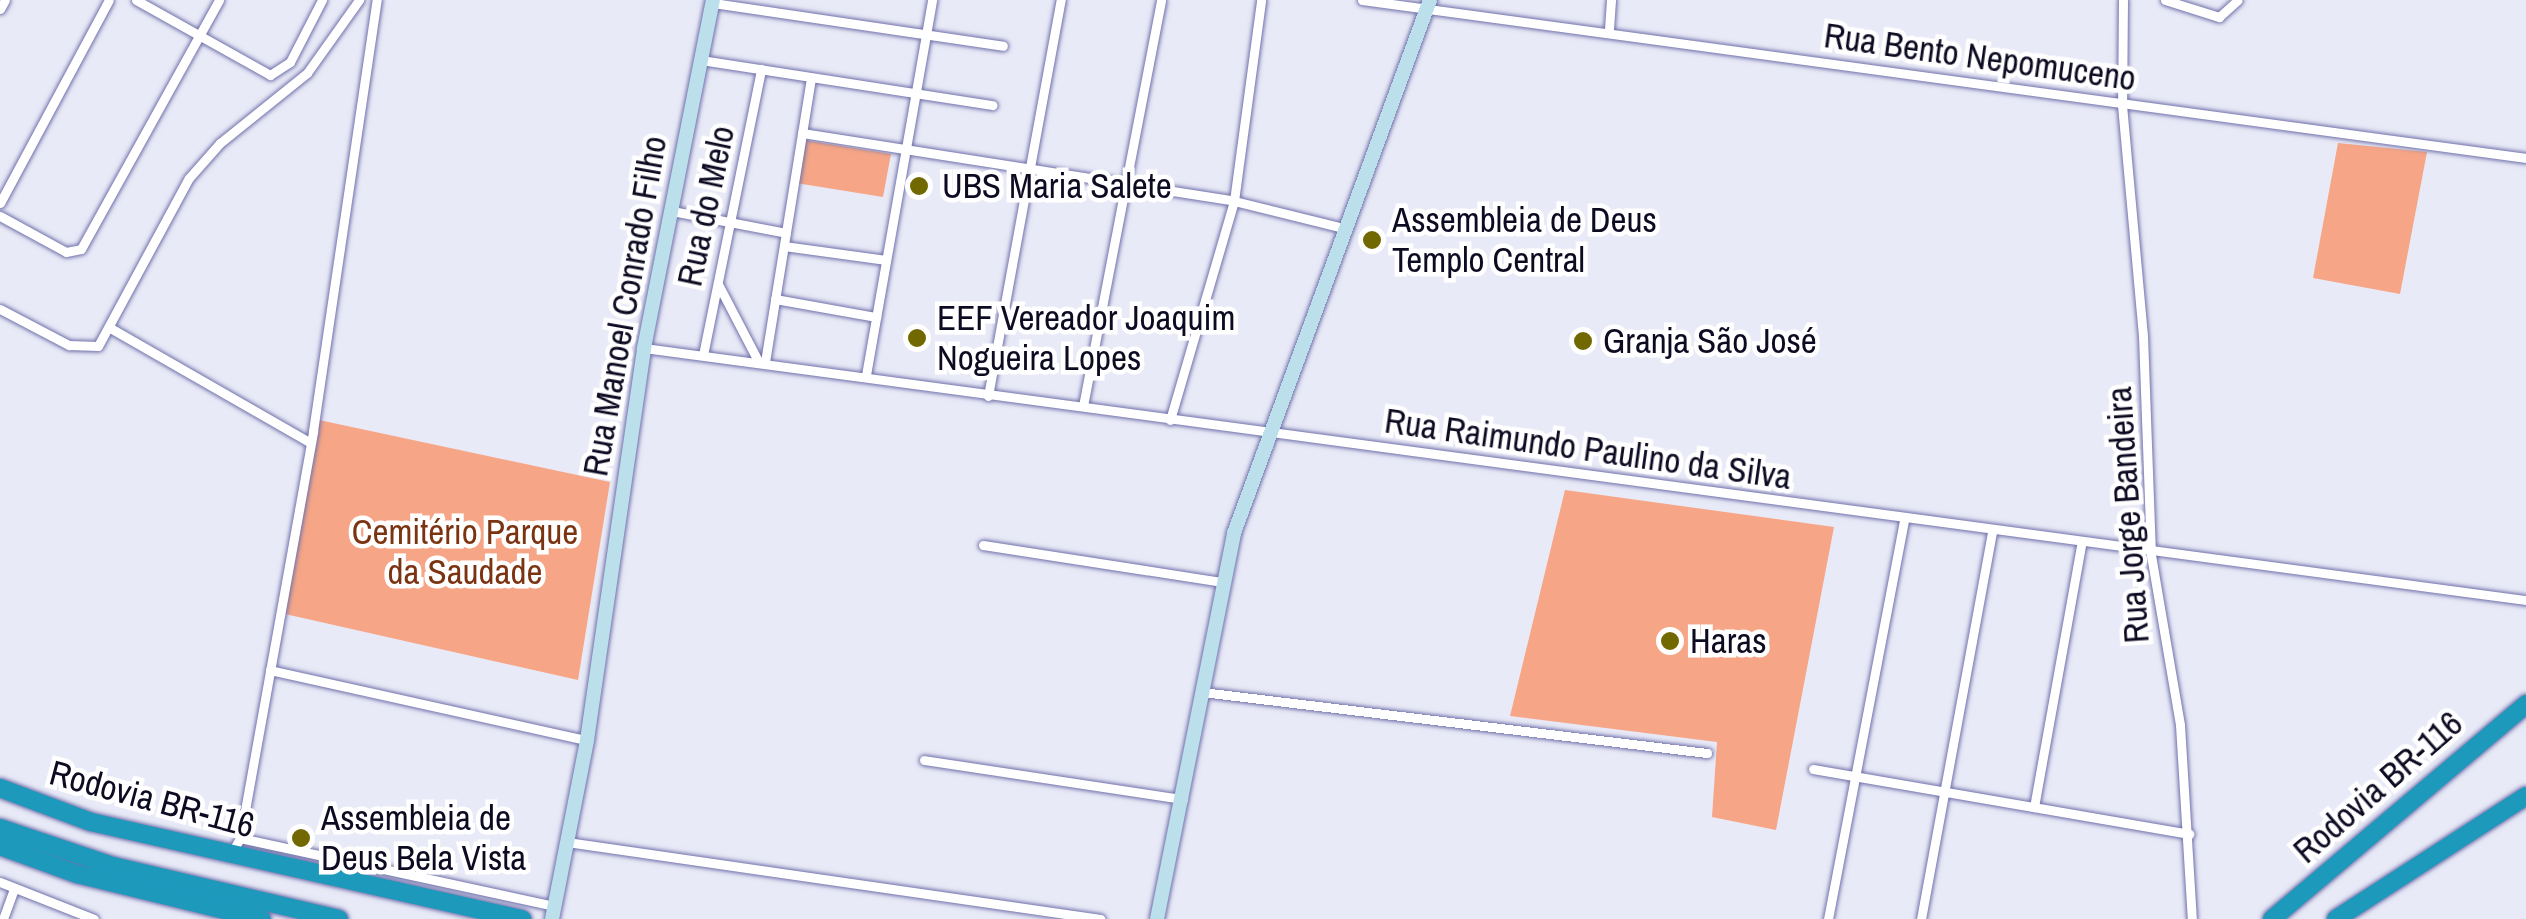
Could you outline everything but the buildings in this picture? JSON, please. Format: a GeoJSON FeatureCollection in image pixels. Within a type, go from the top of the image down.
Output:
{"type":"FeatureCollection","features":[{"type":"Feature","properties":{"kind":"highway","name":"Rodovia BR-116"},"geometry":{"type":"LineString","coordinates":[[2272,919],[2526,704]]}},
{"type":"Feature","properties":{"kind":"highway","name":"Rodovia BR-116"},"geometry":{"type":"LineString","coordinates":[[0,788],[91,822],[236,846],[522,919]]}},
{"type":"Feature","properties":{"kind":"highway","name":"Rodovia BR-116"},"geometry":{"type":"LineString","coordinates":[[2336,919],[2526,796]]}},
{"type":"Feature","properties":{"kind":"highway","name":"Rodovia BR-116"},"geometry":{"type":"LineString","coordinates":[[0,828],[230,909],[339,919]]}},
{"type":"Feature","properties":{"kind":"highway"},"geometry":{"type":"LineString","coordinates":[[0,846],[77,874],[262,919]]}},
{"type":"Feature","properties":{"kind":"street"},"geometry":{"type":"LineString","coordinates":[[0,9],[5,0]]}},
{"type":"Feature","properties":{"kind":"street"},"geometry":{"type":"LineString","coordinates":[[0,203],[109,0]]}},
{"type":"Feature","properties":{"kind":"street"},"geometry":{"type":"LineString","coordinates":[[136,0],[199,38],[276,74],[290,62],[322,0]]}},
{"type":"Feature","properties":{"kind":"street"},"geometry":{"type":"LineString","coordinates":[[0,216],[58,249],[81,249],[219,0]]}},
{"type":"Feature","properties":{"kind":"street"},"geometry":{"type":"LineString","coordinates":[[0,310],[78,348],[95,348],[112,329],[189,178],[220,143],[300,80],[358,0]]}},
{"type":"Feature","properties":{"kind":"street"},"geometry":{"type":"LineString","coordinates":[[378,0],[311,442],[236,846],[553,912]]}},
{"type":"Feature","properties":{"kind":"street"},"geometry":{"type":"LineString","coordinates":[[866,375],[932,0]]}},
{"type":"Feature","properties":{"kind":"street"},"geometry":{"type":"LineString","coordinates":[[988,396],[1061,0]]}},
{"type":"Feature","properties":{"kind":"street"},"geometry":{"type":"LineString","coordinates":[[1083,406],[1129,186],[1161,0]]}},
{"type":"Feature","properties":{"kind":"street"},"geometry":{"type":"LineString","coordinates":[[1170,420],[1234,201],[1261,0]]}},
{"type":"Feature","properties":{"kind":"street","name":"Rua Bento Nepomuceno"},"geometry":{"type":"LineString","coordinates":[[1362,0],[1428,4],[2122,105],[2526,158]]}},
{"type":"Feature","properties":{"kind":"street"},"geometry":{"type":"LineString","coordinates":[[1609,29],[1611,0]]}},
{"type":"Feature","properties":{"kind":"street","name":"Rua Jorge Bandeira"},"geometry":{"type":"LineString","coordinates":[[2123,0],[2122,105],[2143,336],[2152,555],[2180,725],[2192,919]]}},
{"type":"Feature","properties":{"kind":"street"},"geometry":{"type":"LineString","coordinates":[[2166,0],[2219,17],[2238,0]]}},
{"type":"Feature","properties":{"kind":"street"},"geometry":{"type":"LineString","coordinates":[[713,1],[1003,46]]}},
{"type":"Feature","properties":{"kind":"street","name":"Rua Manoel Conrado Filho"},"geometry":{"type":"LineString","coordinates":[[553,912],[586,740],[644,348],[713,1]]}},
{"type":"Feature","properties":{"kind":"street"},"geometry":{"type":"LineString","coordinates":[[1157,919],[1183,799],[1221,582],[1268,434],[1428,4]]}},
{"type":"Feature","properties":{"kind":"street"},"geometry":{"type":"LineString","coordinates":[[701,60],[993,105]]}},
{"type":"Feature","properties":{"kind":"street","name":"Rua do Melo"},"geometry":{"type":"LineString","coordinates":[[703,354],[762,69]]}},
{"type":"Feature","properties":{"kind":"street"},"geometry":{"type":"LineString","coordinates":[[761,361],[775,300],[811,78]]}},
{"type":"Feature","properties":{"kind":"street"},"geometry":{"type":"LineString","coordinates":[[802,133],[1234,201],[1347,229]]}},
{"type":"Feature","properties":{"kind":"street"},"geometry":{"type":"LineString","coordinates":[[672,211],[786,233]]}},
{"type":"Feature","properties":{"kind":"street"},"geometry":{"type":"LineString","coordinates":[[784,246],[886,260]]}},
{"type":"Feature","properties":{"kind":"street"},"geometry":{"type":"LineString","coordinates":[[718,284],[761,361]]}},
{"type":"Feature","properties":{"kind":"street"},"geometry":{"type":"LineString","coordinates":[[775,300],[876,317]]}},
{"type":"Feature","properties":{"kind":"street"},"geometry":{"type":"LineString","coordinates":[[112,329],[311,442]]}},
{"type":"Feature","properties":{"kind":"street","name":"Rua Raimundo Paulino da Silva"},"geometry":{"type":"LineString","coordinates":[[644,348],[866,375],[988,396],[2152,555],[2526,600]]}},
{"type":"Feature","properties":{"kind":"street"},"geometry":{"type":"LineString","coordinates":[[1828,919],[1904,519]]}},
{"type":"Feature","properties":{"kind":"street"},"geometry":{"type":"LineString","coordinates":[[1920,919],[1992,531]]}},
{"type":"Feature","properties":{"kind":"street"},"geometry":{"type":"LineString","coordinates":[[982,545],[1221,582]]}},
{"type":"Feature","properties":{"kind":"street"},"geometry":{"type":"LineString","coordinates":[[2034,808],[2081,545]]}},
{"type":"Feature","properties":{"kind":"street"},"geometry":{"type":"LineString","coordinates":[[270,670],[586,740]]}},
{"type":"Feature","properties":{"kind":"street"},"geometry":{"type":"LineString","coordinates":[[1202,692],[1708,753]]}},
{"type":"Feature","properties":{"kind":"street"},"geometry":{"type":"LineString","coordinates":[[924,760],[1183,799]]}},
{"type":"Feature","properties":{"kind":"street"},"geometry":{"type":"LineString","coordinates":[[1812,768],[2189,834]]}},
{"type":"Feature","properties":{"kind":"street"},"geometry":{"type":"LineString","coordinates":[[567,842],[1100,919]]}},
{"type":"Feature","properties":{"kind":"street"},"geometry":{"type":"LineString","coordinates":[[0,882],[94,919]]}},
{"type":"Feature","properties":{"kind":"street"},"geometry":{"type":"LineString","coordinates":[[3,919],[14,888]]}},
{"type":"Feature","properties":{"kind":"green space"},"geometry":{"type":"Polygon","coordinates":[[[804,140],[891,154],[883,197],[796,183],[804,140]]]}},
{"type":"Feature","properties":{"kind":"green space"},"geometry":{"type":"Polygon","coordinates":[[[2338,143],[2427,152],[2400,294],[2313,278],[2338,143]]]}},
{"type":"Feature","properties":{"kind":"green space","name":"Cemitério Parque da Saudade"},"geometry":{"type":"Polygon","coordinates":[[[319,420],[610,482],[578,680],[285,614],[319,420]]]}},
{"type":"Feature","properties":{"kind":"green space","name":"Haras"},"geometry":{"type":"Polygon","coordinates":[[[1565,490],[1834,527],[1776,830],[1712,817],[1717,742],[1510,716],[1565,490]]]}},
{"type":"Feature","properties":{"kind":"place","name":"UBS Maria Salete"},"geometry":{"type":"Point","coordinates":[919,186]}},
{"type":"Feature","properties":{"kind":"place","name":"Assembleia de Deus Templo Central"},"geometry":{"type":"Point","coordinates":[1372,240]}},
{"type":"Feature","properties":{"kind":"place","name":"EEF Vereador Joaquim Nogueira Lopes"},"geometry":{"type":"Point","coordinates":[917,338]}},
{"type":"Feature","properties":{"kind":"place","name":"Granja São José"},"geometry":{"type":"Point","coordinates":[1583,341]}},
{"type":"Feature","properties":{"kind":"place","name":"Haras"},"geometry":{"type":"Point","coordinates":[1670,641]}},
{"type":"Feature","properties":{"kind":"place","name":"Assembleia de Deus Bela Vista"},"geometry":{"type":"Point","coordinates":[301,838]}}]}
